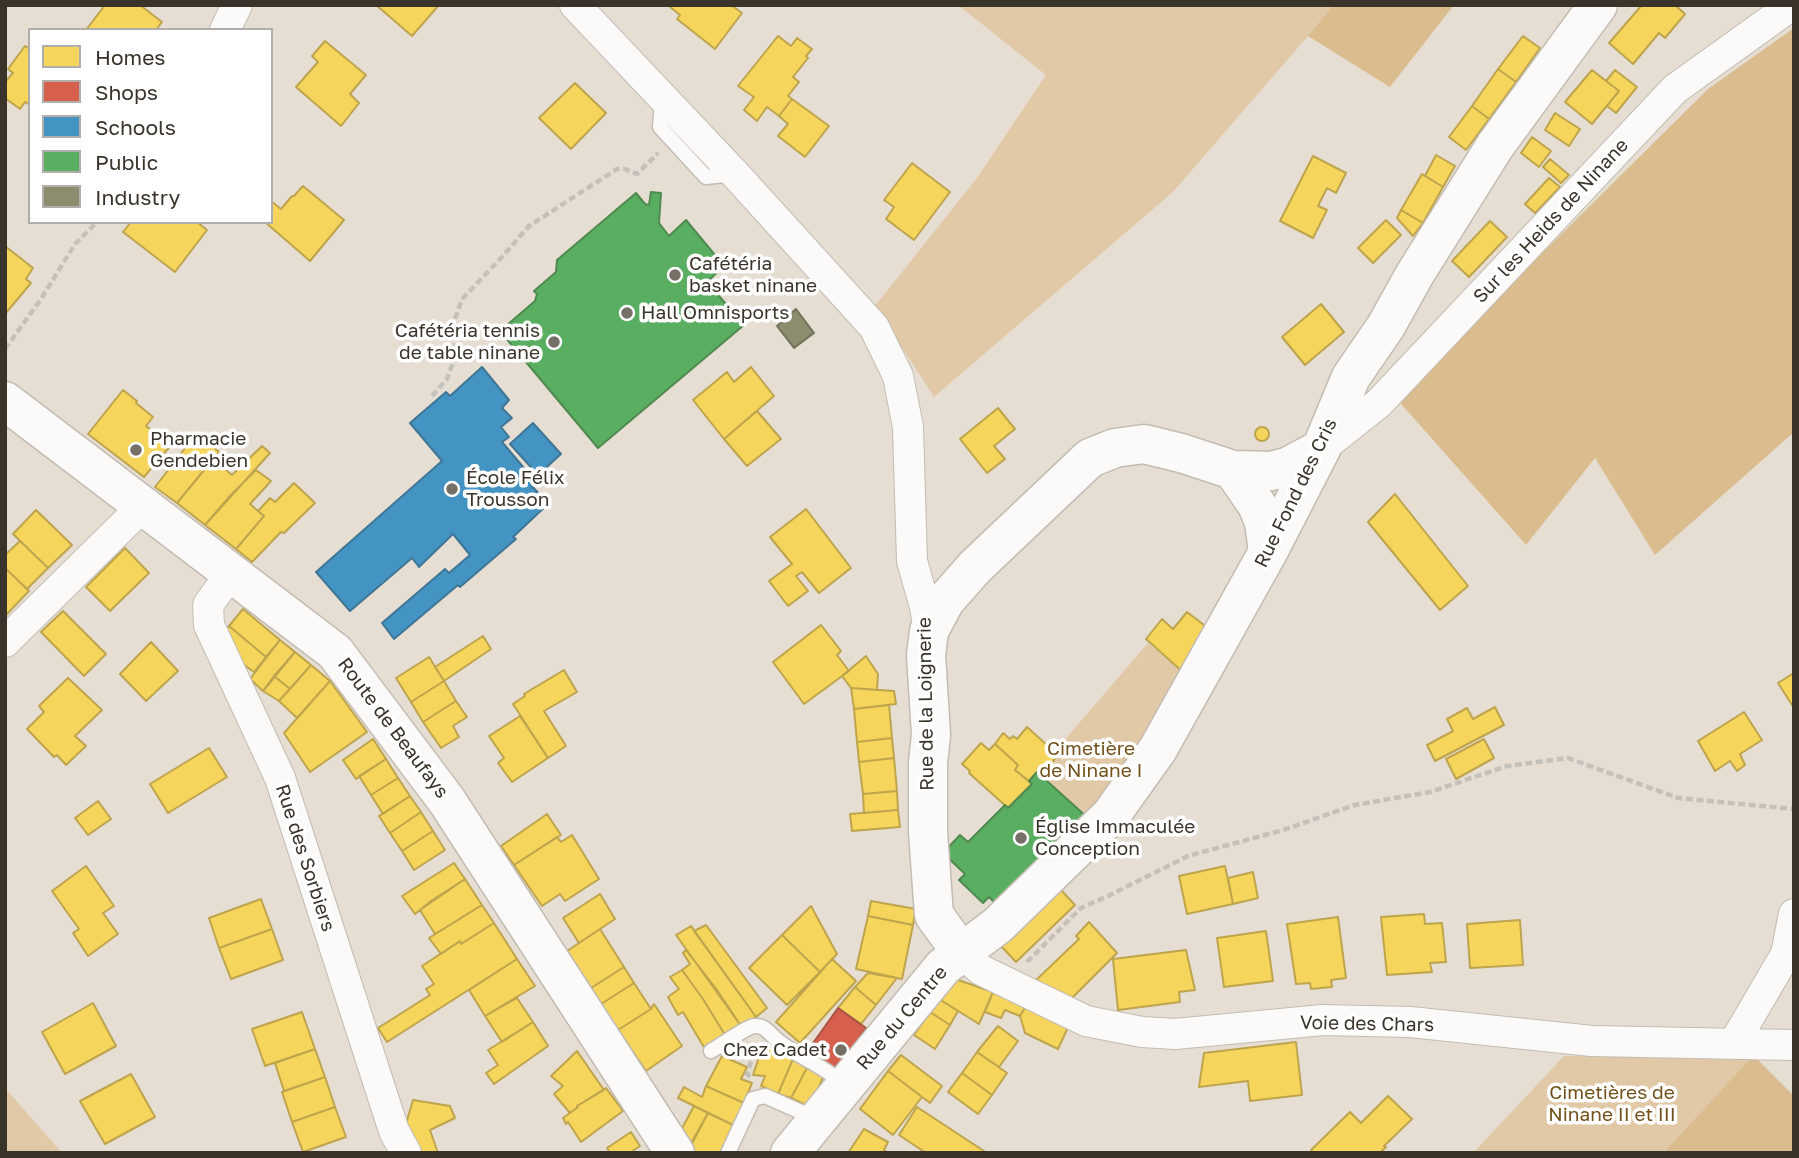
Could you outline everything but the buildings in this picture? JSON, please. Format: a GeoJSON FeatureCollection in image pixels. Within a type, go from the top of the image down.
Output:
{"type":"FeatureCollection","features":[{"type":"Feature","properties":{"kind":"street"},"geometry":{"type":"LineString","coordinates":[[226,28],[237,5]]}},
{"type":"Feature","properties":{"kind":"street","name":"Rue de la Loignerie"},"geometry":{"type":"LineString","coordinates":[[575,5],[735,174],[874,327],[898,376],[908,427],[912,561],[929,631],[926,655],[931,735],[928,763],[928,832],[933,915],[961,951]]}},
{"type":"Feature","properties":{"kind":"street","name":"Rue Fond des Cris"},"geometry":{"type":"LineString","coordinates":[[961,951],[998,925],[1111,815],[1158,749],[1268,552],[1321,449],[1351,377],[1386,327],[1415,274],[1495,146],[1598,5]]}},
{"type":"Feature","properties":{"kind":"street","name":"Sur les Heids de Ninane"},"geometry":{"type":"LineString","coordinates":[[1321,449],[1379,403],[1675,89],[1792,5]]}},
{"type":"Feature","properties":{"kind":"street","name":"Route de Beaufays"},"geometry":{"type":"LineString","coordinates":[[5,401],[335,652],[447,801],[675,1153]]}},
{"type":"Feature","properties":{"kind":"street"},"geometry":{"type":"LineString","coordinates":[[929,631],[945,601],[975,567],[1090,458],[1115,448],[1144,444],[1233,470],[1271,471],[1287,467],[1321,449]]}},
{"type":"Feature","properties":{"kind":"street"},"geometry":{"type":"LineString","coordinates":[[1233,470],[1257,505],[1264,522],[1268,552]]}},
{"type":"Feature","properties":{"kind":"street"},"geometry":{"type":"LineString","coordinates":[[5,642],[143,506]]}},
{"type":"Feature","properties":{"kind":"street"},"geometry":{"type":"LineString","coordinates":[[912,561],[930,573],[948,578],[975,567]]}},
{"type":"Feature","properties":{"kind":"street","name":"Rue des Sorbiers"},"geometry":{"type":"LineString","coordinates":[[231,573],[208,606],[209,625],[280,778],[394,1131],[406,1153]]}},
{"type":"Feature","properties":{"kind":"street"},"geometry":{"type":"LineString","coordinates":[[1734,1043],[1786,954],[1794,914]]}},
{"type":"Feature","properties":{"kind":"street","name":"Voie des Chars"},"geometry":{"type":"LineString","coordinates":[[961,951],[981,970],[1086,1021],[1142,1032],[1175,1034],[1323,1020],[1410,1023],[1592,1041],[1794,1045]]}},
{"type":"Feature","properties":{"kind":"street","name":"Rue du Centre"},"geometry":{"type":"LineString","coordinates":[[790,1153],[943,967],[961,951]]}},
{"type":"Feature","properties":{"kind":"lane"},"geometry":{"type":"LineString","coordinates":[[662,98],[660,127],[706,177],[735,174]]}},
{"type":"Feature","properties":{"kind":"lane","name":"Rue du Centre"},"geometry":{"type":"LineString","coordinates":[[747,1030],[752,1026],[765,1028],[787,1047],[833,1074],[845,1086]]}},
{"type":"Feature","properties":{"kind":"lane"},"geometry":{"type":"LineString","coordinates":[[711,1051],[747,1030]]}},
{"type":"Feature","properties":{"kind":"lane"},"geometry":{"type":"LineString","coordinates":[[728,1153],[754,1099],[765,1096],[818,1120]]}},
{"type":"Feature","properties":{"kind":"path"},"geometry":{"type":"LineString","coordinates":[[432,396],[447,380],[452,365],[455,319],[462,299],[529,226],[617,169],[637,174],[672,140]]}},
{"type":"Feature","properties":{"kind":"path"},"geometry":{"type":"LineString","coordinates":[[5,349],[41,299],[75,244],[95,224]]}},
{"type":"Feature","properties":{"kind":"path"},"geometry":{"type":"LineString","coordinates":[[1007,982],[1081,908],[1188,856],[1283,830],[1355,805],[1430,792],[1507,766],[1568,758],[1678,798],[1794,809]]}},
{"type":"Feature","properties":{"kind":"path"},"geometry":{"type":"LineString","coordinates":[[747,1030],[752,1058],[747,1074],[754,1079],[760,1097]]}},
{"type":"Feature","properties":{"kind":"green space"},"geometry":{"type":"Polygon","coordinates":[[[958,5],[1333,5],[1173,192],[934,397],[875,306],[977,178],[1046,75],[958,5]]]}},
{"type":"Feature","properties":{"kind":"green space","name":"Cimetière de Ninane I"},"geometry":{"type":"Polygon","coordinates":[[[1148,643],[1184,674],[1141,750],[1087,817],[1041,776],[1058,755],[1055,751],[1148,643]]]}},
{"type":"Feature","properties":{"kind":"green space","name":"Cimetières de Ninane II et III"},"geometry":{"type":"Polygon","coordinates":[[[1564,1056],[1750,1059],[1663,1153],[1473,1153],[1564,1056]]]}},
{"type":"Feature","properties":{"kind":"green space"},"geometry":{"type":"Polygon","coordinates":[[[5,1088],[62,1153],[5,1153],[5,1088]]]}},
{"type":"Feature","properties":{"kind":"shaded area"},"geometry":{"type":"Polygon","coordinates":[[[1333,5],[1454,5],[1390,87],[1308,36],[1333,5]]]}},
{"type":"Feature","properties":{"kind":"shaded area"},"geometry":{"type":"Polygon","coordinates":[[[1794,28],[1794,432],[1655,555],[1595,458],[1526,545],[1396,398],[1708,89],[1794,28]]]}},
{"type":"Feature","properties":{"kind":"shaded area"},"geometry":{"type":"Polygon","coordinates":[[[1755,1057],[1794,1096],[1794,1153],[1663,1153],[1750,1059],[1755,1057]]]}},
{"type":"Feature","properties":{"kind":"place","name":"Cafétéria basket ninane"},"geometry":{"type":"Point","coordinates":[675,275]}},
{"type":"Feature","properties":{"kind":"place","name":"Hall Omnisports"},"geometry":{"type":"Point","coordinates":[627,313]}},
{"type":"Feature","properties":{"kind":"place","name":"Cafétéria tennis de table ninane"},"geometry":{"type":"Point","coordinates":[554,342]}},
{"type":"Feature","properties":{"kind":"place","name":"Pharmacie Gendebien"},"geometry":{"type":"Point","coordinates":[136,450]}},
{"type":"Feature","properties":{"kind":"place","name":"École Félix Trousson"},"geometry":{"type":"Point","coordinates":[452,489]}},
{"type":"Feature","properties":{"kind":"place","name":"Église Immaculée Conception"},"geometry":{"type":"Point","coordinates":[1021,838]}},
{"type":"Feature","properties":{"kind":"place","name":"Chez Cadet"},"geometry":{"type":"Point","coordinates":[841,1050]}}]}
